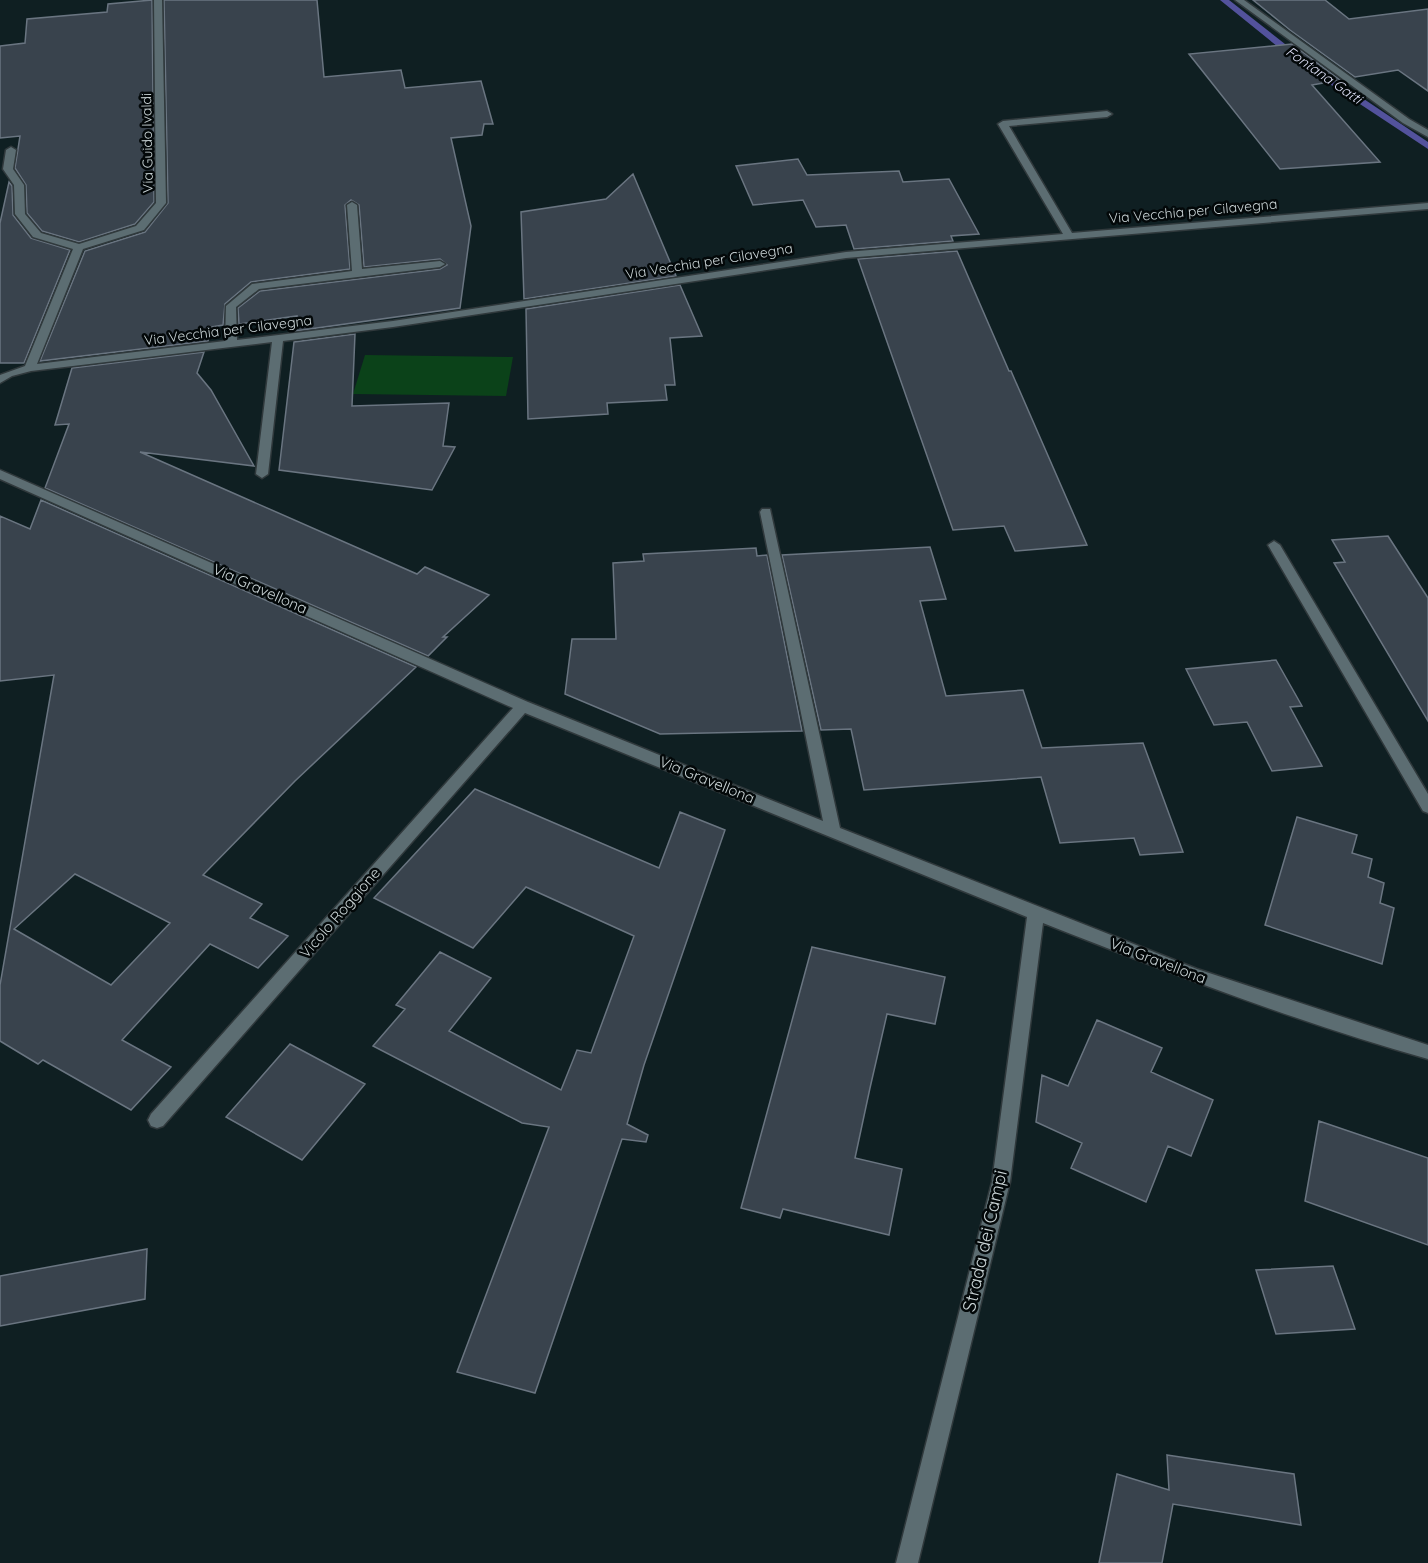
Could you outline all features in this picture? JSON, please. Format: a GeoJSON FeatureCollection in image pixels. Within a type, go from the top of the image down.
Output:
{"type":"FeatureCollection","features":[{"type":"Feature","properties":{"kind":"street","name":"Via Guido Ivaldi"},"geometry":{"type":"LineString","coordinates":[[79,247],[140,228],[161,203],[158,0]]}},
{"type":"Feature","properties":{"kind":"street"},"geometry":{"type":"LineString","coordinates":[[1239,0],[1317,58],[1428,134]]}},
{"type":"Feature","properties":{"kind":"street"},"geometry":{"type":"LineString","coordinates":[[1069,236],[1003,124],[1107,114]]}},
{"type":"Feature","properties":{"kind":"street"},"geometry":{"type":"LineString","coordinates":[[11,150],[8,169],[19,185],[20,214],[37,235],[79,247],[30,368]]}},
{"type":"Feature","properties":{"kind":"street"},"geometry":{"type":"LineString","coordinates":[[352,205],[357,273]]}},
{"type":"Feature","properties":{"kind":"street","name":"Via Vecchia per Cilavegna"},"geometry":{"type":"LineString","coordinates":[[0,380],[8,374],[30,368],[393,324],[846,255],[1428,206]]}},
{"type":"Feature","properties":{"kind":"street"},"geometry":{"type":"LineString","coordinates":[[231,345],[231,306],[256,286],[440,264]]}},
{"type":"Feature","properties":{"kind":"street"},"geometry":{"type":"LineString","coordinates":[[261,474],[278,339]]}},
{"type":"Feature","properties":{"kind":"street","name":"Via Gravellona"},"geometry":{"type":"LineString","coordinates":[[0,474],[523,705],[833,832],[1192,974],[1428,1052]]}},
{"type":"Feature","properties":{"kind":"street"},"geometry":{"type":"LineString","coordinates":[[766,512],[833,832]]}},
{"type":"Feature","properties":{"kind":"street"},"geometry":{"type":"LineString","coordinates":[[1274,545],[1428,807]]}},
{"type":"Feature","properties":{"kind":"street","name":"Vicolo Roggione"},"geometry":{"type":"LineString","coordinates":[[157,1120],[523,705]]}},
{"type":"Feature","properties":{"kind":"street","name":"Strada dei Campi"},"geometry":{"type":"LineString","coordinates":[[907,1563],[1000,1182],[1036,914]]}},
{"type":"Feature","properties":{"kind":"green space"},"geometry":{"type":"Polygon","coordinates":[[[365,355],[513,357],[506,396],[353,394],[365,355]]]}},
{"type":"Feature","properties":{"kind":"building"},"geometry":{"type":"Polygon","coordinates":[[[152,0],[154,202],[135,224],[79,242],[42,231],[27,213],[26,185],[15,168],[20,136],[0,138],[0,46],[25,43],[27,19],[107,12],[108,4],[152,0]]]}},
{"type":"Feature","properties":{"kind":"building"},"geometry":{"type":"Polygon","coordinates":[[[164,0],[317,0],[324,77],[401,70],[405,88],[481,81],[493,124],[484,124],[482,135],[451,138],[471,226],[460,308],[295,331],[297,316],[239,324],[238,308],[260,291],[440,269],[447,265],[440,259],[364,267],[359,205],[351,200],[345,205],[350,269],[251,282],[225,304],[223,325],[212,327],[208,341],[40,361],[85,251],[145,232],[168,203],[164,0]]]}},
{"type":"Feature","properties":{"kind":"building"},"geometry":{"type":"Polygon","coordinates":[[[1253,0],[1325,0],[1349,19],[1428,9],[1428,91],[1398,70],[1355,77],[1253,0]]]}},
{"type":"Feature","properties":{"kind":"building"},"geometry":{"type":"Polygon","coordinates":[[[1292,44],[1340,80],[1312,85],[1380,162],[1280,169],[1189,54],[1292,44]]]}},
{"type":"Feature","properties":{"kind":"building"},"geometry":{"type":"Polygon","coordinates":[[[798,159],[807,175],[899,171],[903,182],[949,179],[979,234],[951,236],[953,241],[854,249],[846,225],[816,227],[803,200],[753,205],[736,166],[798,159]]]}},
{"type":"Feature","properties":{"kind":"building"},"geometry":{"type":"Polygon","coordinates":[[[633,174],[676,276],[524,299],[521,212],[606,199],[633,174]]]}},
{"type":"Feature","properties":{"kind":"building"},"geometry":{"type":"Polygon","coordinates":[[[9,182],[12,186],[13,215],[31,238],[70,250],[24,363],[0,363],[0,223],[9,182]]]}},
{"type":"Feature","properties":{"kind":"building"},"geometry":{"type":"Polygon","coordinates":[[[957,251],[1087,545],[1015,551],[1004,526],[953,530],[858,259],[957,251]]]}},
{"type":"Feature","properties":{"kind":"building"},"geometry":{"type":"Polygon","coordinates":[[[680,285],[702,336],[670,338],[675,385],[665,385],[667,400],[607,403],[608,414],[528,419],[526,309],[680,285]]]}},
{"type":"Feature","properties":{"kind":"building"},"geometry":{"type":"Polygon","coordinates":[[[355,334],[352,406],[449,403],[443,446],[455,447],[432,490],[279,470],[294,342],[355,334]]]}},
{"type":"Feature","properties":{"kind":"building"},"geometry":{"type":"Polygon","coordinates":[[[204,352],[197,373],[211,390],[254,466],[140,452],[417,574],[425,567],[489,595],[443,637],[447,637],[428,656],[45,488],[69,424],[55,425],[72,368],[204,352]]]}},
{"type":"Feature","properties":{"kind":"building"},"geometry":{"type":"Polygon","coordinates":[[[41,500],[416,667],[295,781],[203,875],[262,904],[250,918],[288,936],[258,968],[210,944],[122,1040],[171,1067],[131,1110],[43,1060],[38,1064],[0,1041],[0,985],[54,675],[0,681],[0,516],[30,529],[41,500]],[[75,874],[14,929],[111,985],[170,923],[75,874]]]}},
{"type":"Feature","properties":{"kind":"building"},"geometry":{"type":"Polygon","coordinates":[[[1388,536],[1428,598],[1428,721],[1334,563],[1345,562],[1332,540],[1388,536]]]}},
{"type":"Feature","properties":{"kind":"building"},"geometry":{"type":"Polygon","coordinates":[[[930,547],[946,599],[920,601],[946,696],[1023,690],[1042,748],[1143,743],[1183,852],[1140,855],[1134,838],[1060,843],[1041,777],[864,790],[851,729],[821,730],[782,555],[930,547]]]}},
{"type":"Feature","properties":{"kind":"building"},"geometry":{"type":"Polygon","coordinates":[[[756,548],[757,556],[767,555],[802,731],[660,734],[565,694],[572,639],[616,639],[613,563],[644,561],[643,554],[756,548]]]}},
{"type":"Feature","properties":{"kind":"building"},"geometry":{"type":"Polygon","coordinates":[[[1276,660],[1302,706],[1290,707],[1322,766],[1272,771],[1247,722],[1214,725],[1186,669],[1276,660]]]}},
{"type":"Feature","properties":{"kind":"building"},"geometry":{"type":"Polygon","coordinates":[[[475,789],[659,868],[680,812],[725,830],[644,1065],[627,1124],[648,1135],[646,1142],[622,1139],[535,1393],[457,1372],[549,1127],[522,1123],[373,1046],[405,1009],[396,1005],[440,952],[491,978],[449,1031],[561,1090],[577,1050],[591,1053],[634,936],[526,887],[473,948],[374,898],[475,789]]]}},
{"type":"Feature","properties":{"kind":"building"},"geometry":{"type":"Polygon","coordinates":[[[1297,817],[1357,835],[1352,853],[1372,859],[1368,877],[1384,883],[1380,903],[1394,908],[1382,964],[1265,925],[1297,817]]]}},
{"type":"Feature","properties":{"kind":"building"},"geometry":{"type":"Polygon","coordinates":[[[812,947],[945,977],[935,1024],[887,1014],[870,1088],[855,1158],[902,1169],[889,1235],[783,1209],[780,1218],[741,1208],[812,947]]]}},
{"type":"Feature","properties":{"kind":"building"},"geometry":{"type":"Polygon","coordinates":[[[1097,1020],[1162,1048],[1151,1072],[1213,1100],[1191,1156],[1168,1146],[1146,1202],[1071,1168],[1082,1143],[1036,1122],[1042,1075],[1068,1086],[1097,1020]]]}},
{"type":"Feature","properties":{"kind":"building"},"geometry":{"type":"Polygon","coordinates":[[[290,1044],[365,1084],[302,1160],[226,1117],[290,1044]]]}},
{"type":"Feature","properties":{"kind":"building"},"geometry":{"type":"Polygon","coordinates":[[[1319,1121],[1428,1158],[1428,1245],[1305,1201],[1319,1121]]]}},
{"type":"Feature","properties":{"kind":"building"},"geometry":{"type":"Polygon","coordinates":[[[147,1249],[145,1299],[0,1326],[0,1276],[147,1249]]]}},
{"type":"Feature","properties":{"kind":"building"},"geometry":{"type":"Polygon","coordinates":[[[1333,1266],[1355,1329],[1276,1334],[1256,1270],[1333,1266]]]}},
{"type":"Feature","properties":{"kind":"building"},"geometry":{"type":"Polygon","coordinates":[[[1167,1455],[1294,1474],[1301,1525],[1173,1504],[1162,1563],[1099,1563],[1117,1474],[1169,1490],[1167,1455]]]}},
{"type":"Feature","properties":{"kind":"waterway","name":"Fontana Gatti"},"geometry":{"type":"LineString","coordinates":[[1224,0],[1296,57]]}},
{"type":"Feature","properties":{"kind":"waterway","name":"Fontana Gatti"},"geometry":{"type":"LineString","coordinates":[[1316,71],[1428,146]]}}]}
